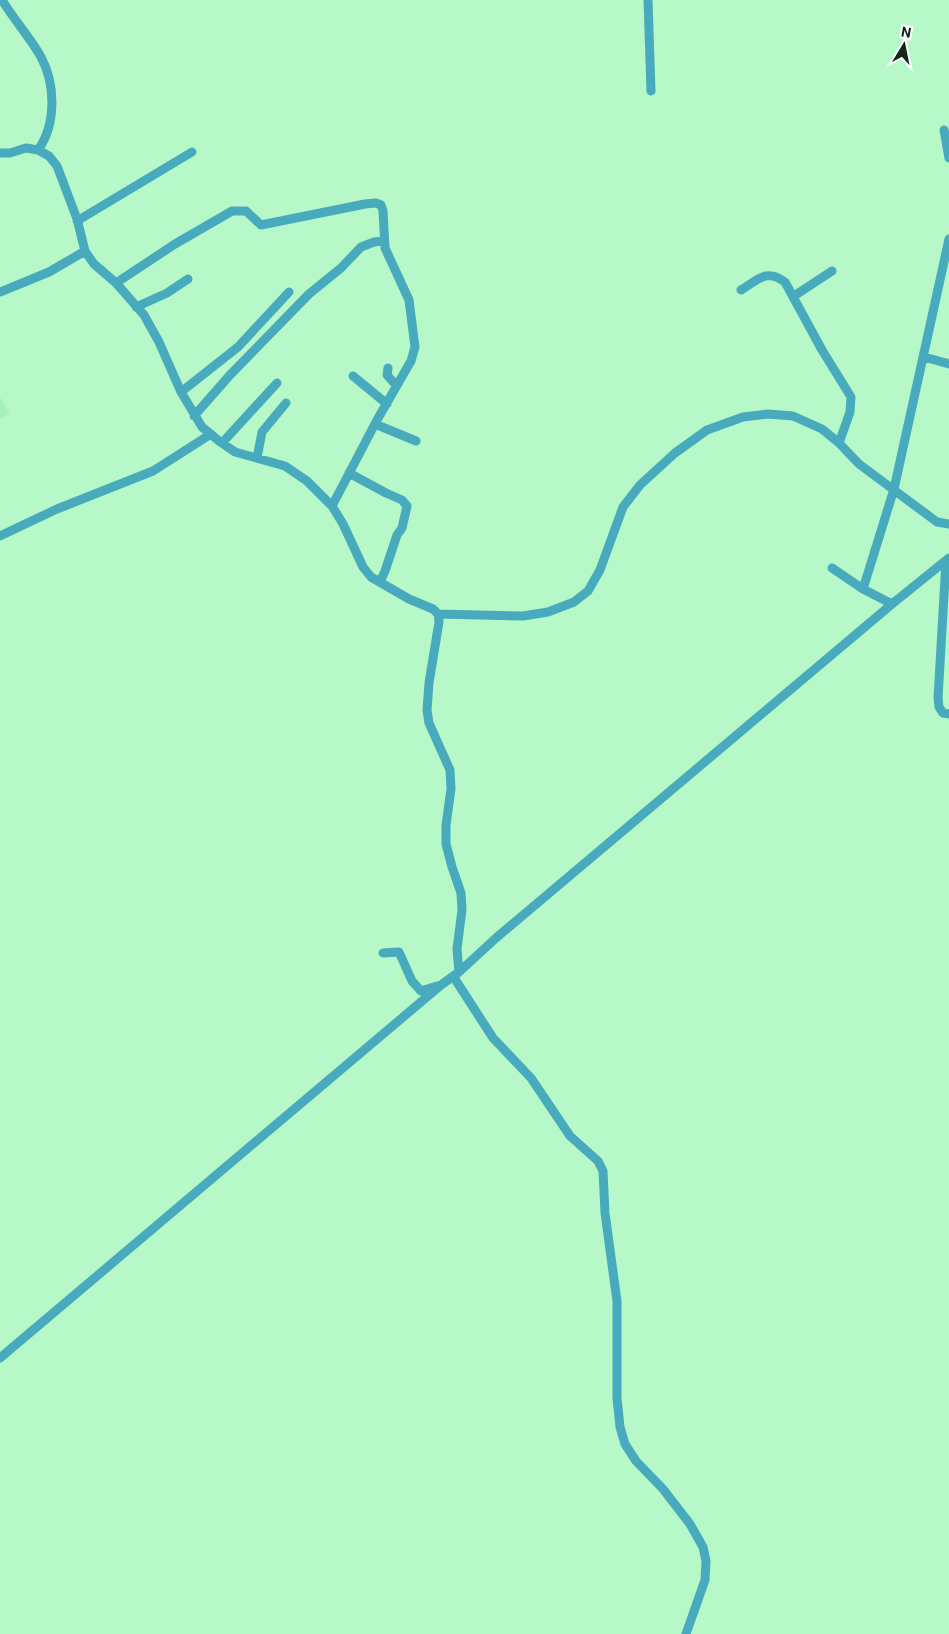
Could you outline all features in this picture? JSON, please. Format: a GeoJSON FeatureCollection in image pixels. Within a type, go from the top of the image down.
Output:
{"type":"FeatureCollection","features":[{"type":"Feature","properties":{"kind":"street"},"geometry":{"type":"LineString","coordinates":[[2,0],[42,58],[49,79],[51,97],[50,122],[44,142],[38,150]]}},
{"type":"Feature","properties":{"kind":"street"},"geometry":{"type":"LineString","coordinates":[[648,0],[651,91]]}},
{"type":"Feature","properties":{"kind":"street"},"geometry":{"type":"LineString","coordinates":[[944,130],[949,158]]}},
{"type":"Feature","properties":{"kind":"street"},"geometry":{"type":"LineString","coordinates":[[0,153],[10,153],[26,148],[38,150],[48,156],[57,166],[77,221],[85,251],[94,264],[116,283],[144,315],[159,342],[181,392],[202,427],[235,452],[285,466],[307,481],[332,506],[344,524],[363,567],[371,577],[409,599],[433,609],[438,614],[439,622],[429,683],[427,710],[429,723],[450,770],[451,789],[446,825],[446,844],[461,893],[462,910],[456,974],[493,1038],[531,1078],[570,1136],[598,1161],[603,1171],[605,1213],[617,1301],[617,1398],[620,1427],[626,1444],[636,1461],[664,1489],[690,1524],[703,1547],[706,1561],[706,1580],[686,1634]]}},
{"type":"Feature","properties":{"kind":"street"},"geometry":{"type":"LineString","coordinates":[[77,221],[192,152]]}},
{"type":"Feature","properties":{"kind":"street"},"geometry":{"type":"LineString","coordinates":[[116,283],[175,244],[232,211],[246,212],[261,225],[376,203],[381,205],[385,248],[408,300],[415,347],[411,361],[332,506]]}},
{"type":"Feature","properties":{"kind":"street"},"geometry":{"type":"LineString","coordinates":[[863,589],[894,489],[949,239]]}},
{"type":"Feature","properties":{"kind":"street"},"geometry":{"type":"LineString","coordinates":[[194,416],[309,294],[341,268],[361,247],[374,242],[384,241]]}},
{"type":"Feature","properties":{"kind":"street"},"geometry":{"type":"LineString","coordinates":[[0,292],[50,272],[85,251]]}},
{"type":"Feature","properties":{"kind":"street"},"geometry":{"type":"LineString","coordinates":[[794,296],[832,271]]}},
{"type":"Feature","properties":{"kind":"street"},"geometry":{"type":"LineString","coordinates":[[741,290],[761,276],[771,275],[779,277],[785,282],[794,296],[822,350],[851,397],[850,412],[839,443]]}},
{"type":"Feature","properties":{"kind":"street"},"geometry":{"type":"LineString","coordinates":[[136,307],[167,293],[188,278]]}},
{"type":"Feature","properties":{"kind":"street"},"geometry":{"type":"LineString","coordinates":[[181,392],[238,347],[289,292]]}},
{"type":"Feature","properties":{"kind":"street"},"geometry":{"type":"LineString","coordinates":[[924,357],[949,364]]}},
{"type":"Feature","properties":{"kind":"street"},"geometry":{"type":"LineString","coordinates":[[388,368],[387,375],[396,386]]}},
{"type":"Feature","properties":{"kind":"street"},"geometry":{"type":"LineString","coordinates":[[353,376],[387,404]]}},
{"type":"Feature","properties":{"kind":"street"},"geometry":{"type":"LineString","coordinates":[[222,443],[276,383]]}},
{"type":"Feature","properties":{"kind":"street"},"geometry":{"type":"LineString","coordinates":[[257,458],[262,432],[286,403]]}},
{"type":"Feature","properties":{"kind":"street"},"geometry":{"type":"LineString","coordinates":[[438,614],[522,616],[548,612],[574,602],[588,591],[600,570],[623,507],[640,485],[675,453],[707,430],[743,417],[768,414],[793,416],[822,429],[839,443],[859,464],[937,522],[949,524]]}},
{"type":"Feature","properties":{"kind":"street"},"geometry":{"type":"LineString","coordinates":[[375,424],[416,441]]}},
{"type":"Feature","properties":{"kind":"street"},"geometry":{"type":"LineString","coordinates":[[0,536],[57,510],[153,471],[211,434]]}},
{"type":"Feature","properties":{"kind":"street"},"geometry":{"type":"LineString","coordinates":[[349,473],[402,500],[407,506],[402,528],[380,582]]}},
{"type":"Feature","properties":{"kind":"street"},"geometry":{"type":"LineString","coordinates":[[0,1358],[892,604],[948,559]]}},
{"type":"Feature","properties":{"kind":"street"},"geometry":{"type":"LineString","coordinates":[[948,559],[945,626],[938,698],[939,707],[943,713],[949,714]]}},
{"type":"Feature","properties":{"kind":"street"},"geometry":{"type":"LineString","coordinates":[[832,568],[863,589],[892,604]]}},
{"type":"Feature","properties":{"kind":"street"},"geometry":{"type":"LineString","coordinates":[[383,953],[399,952],[412,981],[421,991],[441,985]]}},
{"type":"Feature","properties":{"kind":"shaded area"},"geometry":{"type":"Polygon","coordinates":[[[0,397],[10,414],[0,418],[0,397]]]}}]}
